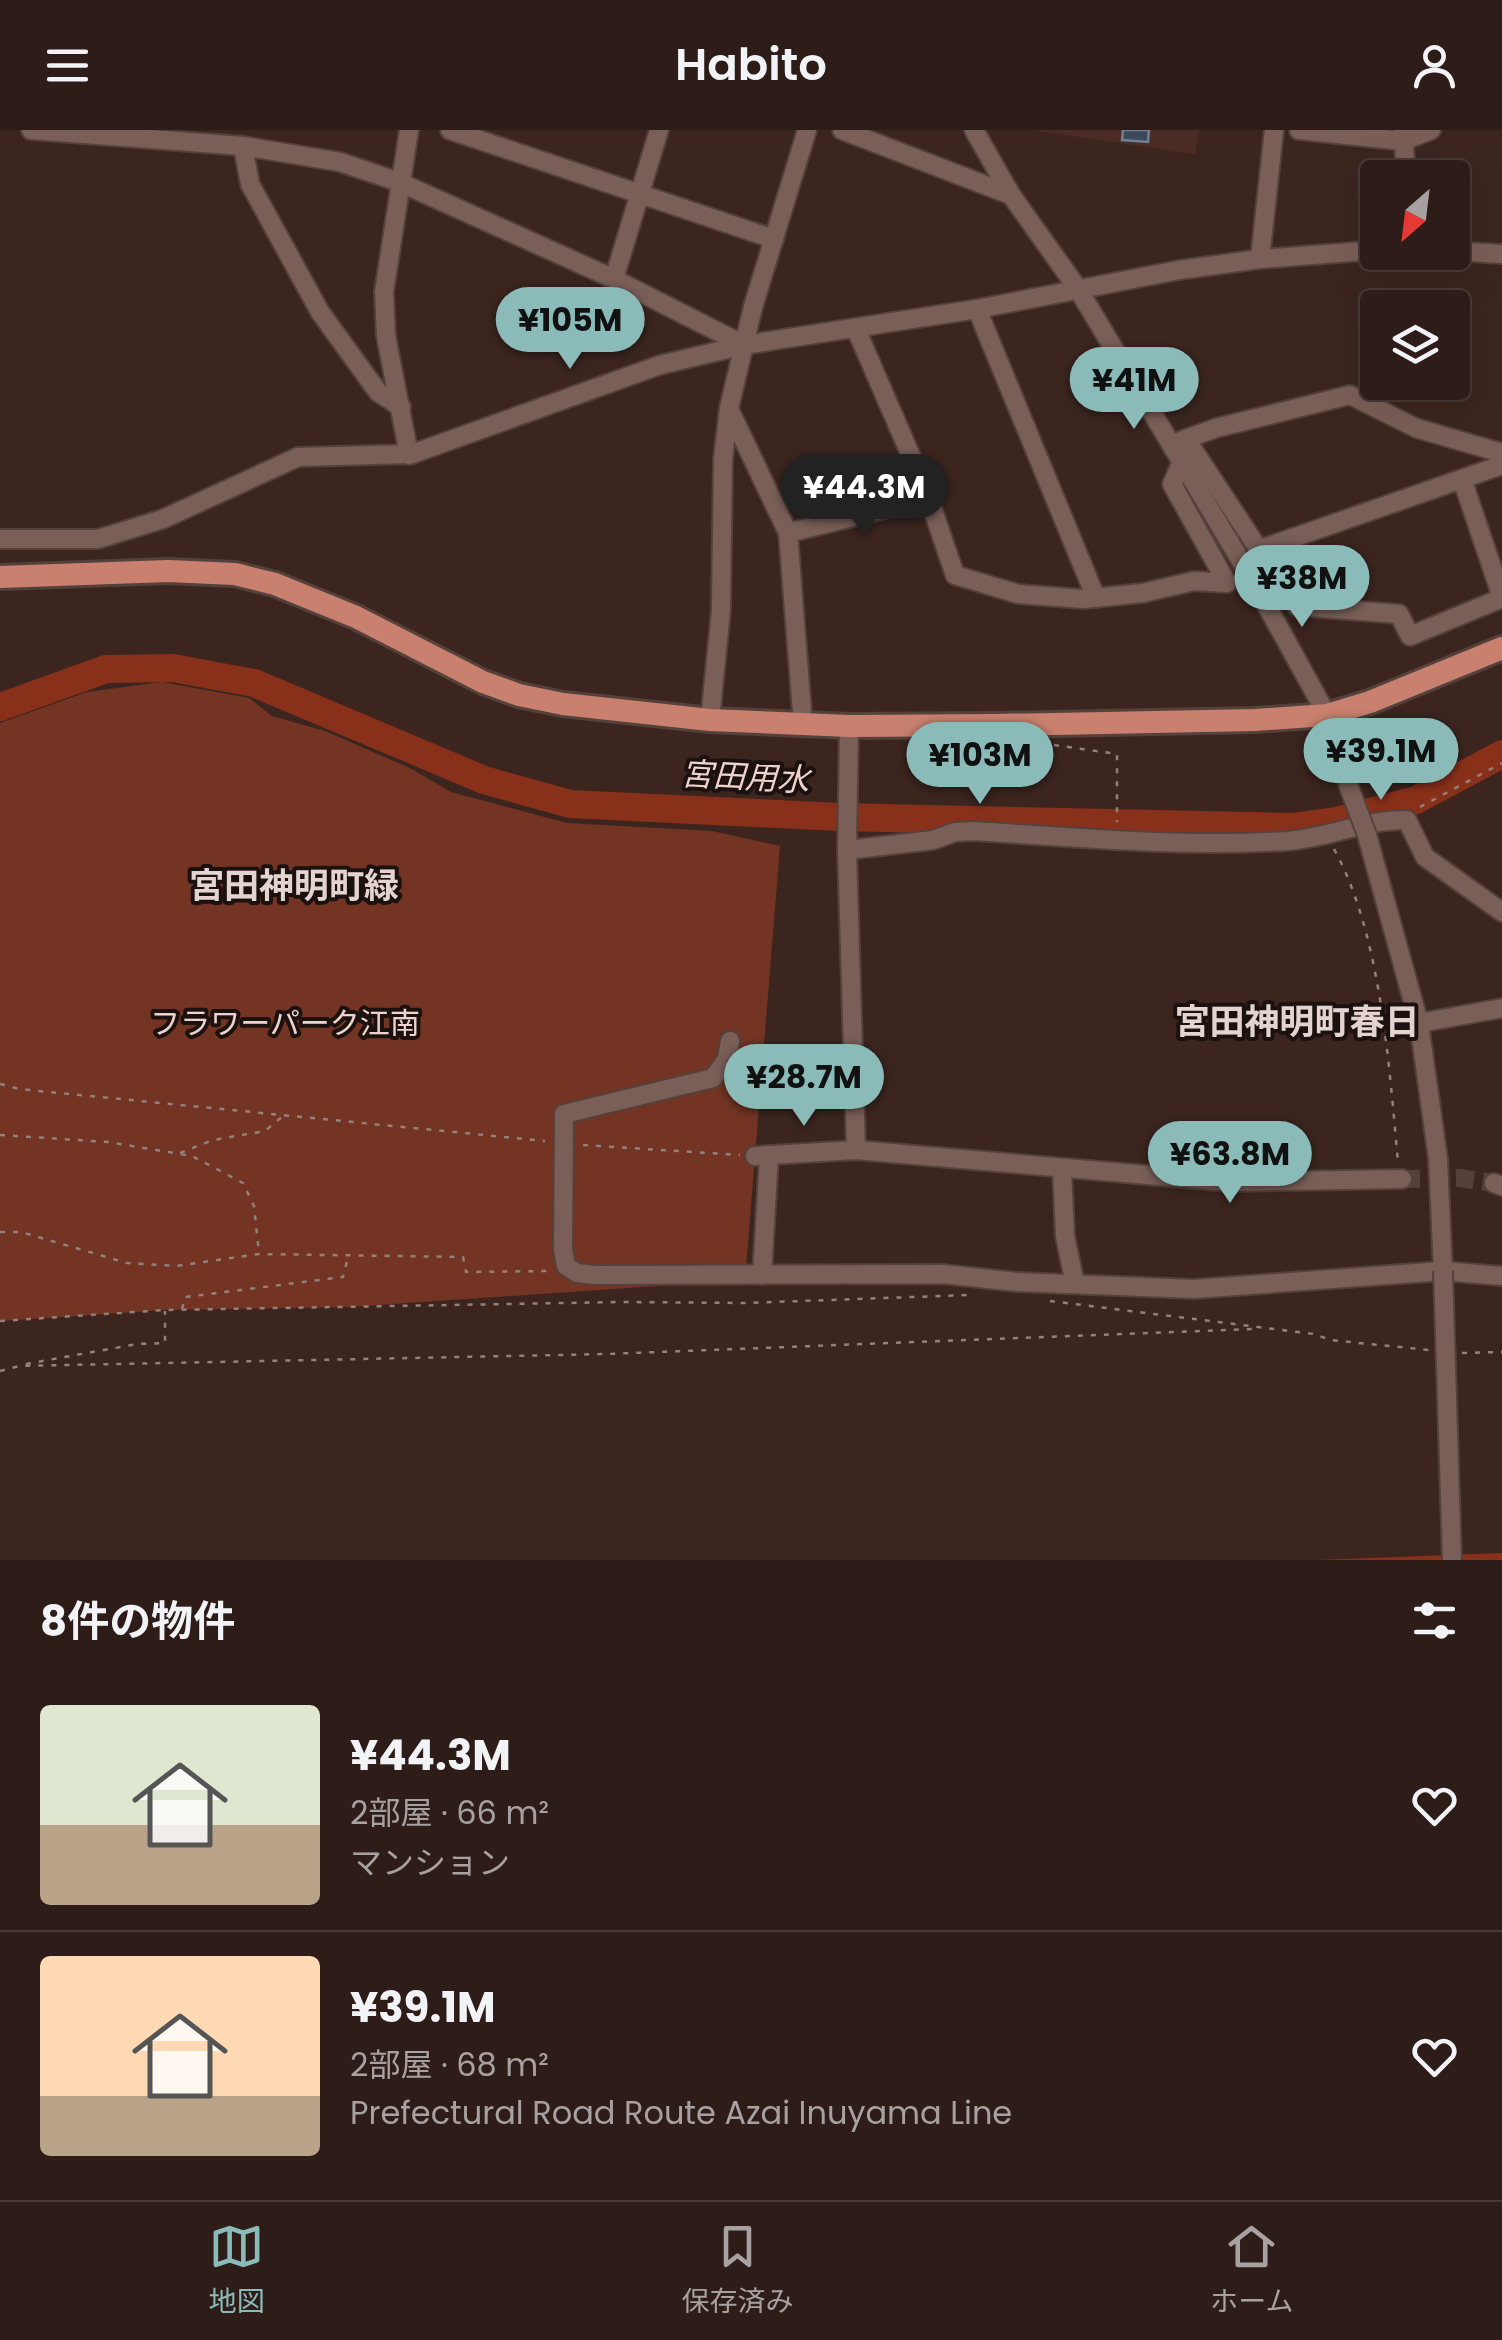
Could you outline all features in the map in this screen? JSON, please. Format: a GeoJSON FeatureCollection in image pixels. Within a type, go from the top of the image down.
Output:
{"type":"FeatureCollection","features":[{"type":"Feature","properties":{"kind":"main road"},"geometry":{"type":"LineString","coordinates":[[0,577],[236,574],[276,584],[356,617],[484,682],[519,695],[564,704],[710,720],[849,726],[1255,720],[1327,715],[1370,702],[1502,648]]}},
{"type":"Feature","properties":{"kind":"street"},"geometry":{"type":"LineString","coordinates":[[31,130],[244,146],[340,162],[399,182],[614,279],[744,346]]}},
{"type":"Feature","properties":{"kind":"street"},"geometry":{"type":"LineString","coordinates":[[408,455],[386,336],[384,292],[409,130]]}},
{"type":"Feature","properties":{"kind":"street"},"geometry":{"type":"LineString","coordinates":[[450,130],[774,239]]}},
{"type":"Feature","properties":{"kind":"street"},"geometry":{"type":"LineString","coordinates":[[614,279],[659,130]]}},
{"type":"Feature","properties":{"kind":"street"},"geometry":{"type":"LineString","coordinates":[[710,720],[720,610],[723,459],[729,408],[807,130]]}},
{"type":"Feature","properties":{"kind":"street"},"geometry":{"type":"LineString","coordinates":[[842,130],[1012,195]]}},
{"type":"Feature","properties":{"kind":"street"},"geometry":{"type":"LineString","coordinates":[[974,130],[1012,195],[1178,442],[1260,549],[1296,606],[1400,614],[1410,636],[1502,598],[1462,478]]}},
{"type":"Feature","properties":{"kind":"street"},"geometry":{"type":"LineString","coordinates":[[1260,258],[1274,130]]}},
{"type":"Feature","properties":{"kind":"street"},"geometry":{"type":"LineString","coordinates":[[1299,130],[1403,136],[1431,130]]}},
{"type":"Feature","properties":{"kind":"street"},"geometry":{"type":"LineString","coordinates":[[244,146],[250,184],[320,312],[378,392],[400,407]]}},
{"type":"Feature","properties":{"kind":"street"},"geometry":{"type":"LineString","coordinates":[[0,539],[98,539],[163,519],[298,458],[408,455],[660,365],[744,346],[1260,258],[1360,251]]}},
{"type":"Feature","properties":{"kind":"street"},"geometry":{"type":"LineString","coordinates":[[1470,252],[1502,254]]}},
{"type":"Feature","properties":{"kind":"street"},"geometry":{"type":"LineString","coordinates":[[977,309],[1096,598]]}},
{"type":"Feature","properties":{"kind":"street"},"geometry":{"type":"LineString","coordinates":[[856,329],[928,498],[955,575],[1018,594],[1096,598],[1194,581],[1227,582],[1172,484],[1181,464]]}},
{"type":"Feature","properties":{"kind":"street"},"geometry":{"type":"LineString","coordinates":[[1178,442],[1216,428],[1350,396],[1416,428],[1502,453]]}},
{"type":"Feature","properties":{"kind":"street"},"geometry":{"type":"LineString","coordinates":[[729,408],[788,534],[804,724]]}},
{"type":"Feature","properties":{"kind":"street"},"geometry":{"type":"LineString","coordinates":[[1178,442],[1181,464],[1256,586],[1327,715],[1367,835],[1419,1023],[1438,1160],[1452,1560]]}},
{"type":"Feature","properties":{"kind":"street"},"geometry":{"type":"LineString","coordinates":[[1260,549],[1502,465]]}},
{"type":"Feature","properties":{"kind":"street"},"geometry":{"type":"LineString","coordinates":[[788,534],[928,498]]}},
{"type":"Feature","properties":{"kind":"street"},"geometry":{"type":"LineString","coordinates":[[849,726],[847,850],[856,1150]]}},
{"type":"Feature","properties":{"kind":"street"},"geometry":{"type":"LineString","coordinates":[[847,850],[974,831],[1116,841],[1265,842],[1326,836],[1387,820],[1407,820],[1425,857],[1502,912]]}},
{"type":"Feature","properties":{"kind":"street"},"geometry":{"type":"LineString","coordinates":[[1419,1023],[1502,1008]]}},
{"type":"Feature","properties":{"kind":"street"},"geometry":{"type":"LineString","coordinates":[[730,1041],[727,1059],[712,1078],[564,1114],[566,1266],[577,1273],[594,1275],[942,1274],[1194,1289],[1442,1271],[1502,1276]]}},
{"type":"Feature","properties":{"kind":"street"},"geometry":{"type":"LineString","coordinates":[[762,1274],[762,1156],[856,1150],[1230,1182],[1401,1179]]}},
{"type":"Feature","properties":{"kind":"street"},"geometry":{"type":"LineString","coordinates":[[1062,1170],[1065,1236],[1074,1284]]}},
{"type":"Feature","properties":{"kind":"path"},"geometry":{"type":"LineString","coordinates":[[1049,744],[1117,754],[1117,834]]}},
{"type":"Feature","properties":{"kind":"path"},"geometry":{"type":"LineString","coordinates":[[1407,820],[1417,809],[1502,763]]}},
{"type":"Feature","properties":{"kind":"path"},"geometry":{"type":"LineString","coordinates":[[1326,836],[1348,874],[1368,947],[1389,1068],[1401,1179]]}},
{"type":"Feature","properties":{"kind":"path"},"geometry":{"type":"LineString","coordinates":[[0,1084],[19,1090],[564,1143],[762,1156]]}},
{"type":"Feature","properties":{"kind":"path"},"geometry":{"type":"LineString","coordinates":[[179,1154],[213,1140],[265,1131],[284,1115]]}},
{"type":"Feature","properties":{"kind":"path"},"geometry":{"type":"LineString","coordinates":[[0,1135],[108,1142],[192,1156],[243,1182],[254,1206],[259,1254]]}},
{"type":"Feature","properties":{"kind":"path"},"geometry":{"type":"LineString","coordinates":[[0,1232],[21,1232],[127,1262],[176,1266],[259,1254],[464,1256],[466,1272],[554,1271],[566,1266]]}},
{"type":"Feature","properties":{"kind":"path"},"geometry":{"type":"LineString","coordinates":[[182,1310],[185,1297],[343,1277],[348,1256]]}},
{"type":"Feature","properties":{"kind":"path"},"geometry":{"type":"LineString","coordinates":[[0,1321],[166,1310],[746,1303],[978,1295]]}},
{"type":"Feature","properties":{"kind":"path"},"geometry":{"type":"LineString","coordinates":[[1037,1299],[1314,1334],[1330,1340],[1431,1350]]}},
{"type":"Feature","properties":{"kind":"path"},"geometry":{"type":"LineString","coordinates":[[0,1371],[58,1357],[164,1342],[166,1310]]}},
{"type":"Feature","properties":{"kind":"path"},"geometry":{"type":"LineString","coordinates":[[20,1366],[607,1354],[1263,1329]]}},
{"type":"Feature","properties":{"kind":"path"},"geometry":{"type":"LineString","coordinates":[[1449,1352],[1502,1352]]}},
{"type":"Feature","properties":{"kind":"shaded area"},"geometry":{"type":"Polygon","coordinates":[[[1031,130],[1199,130],[1195,154],[1031,130]]]}},
{"type":"Feature","properties":{"kind":"shaded area"},"geometry":{"type":"Polygon","coordinates":[[[1502,1553],[1502,1560],[1317,1560],[1502,1553]]]}},
{"type":"Feature","properties":{"kind":"green space","name":"フラワーパーク江南"},"geometry":{"type":"Polygon","coordinates":[[[162,682],[249,698],[272,716],[325,731],[410,768],[451,792],[567,823],[712,831],[780,846],[745,1280],[349,1307],[165,1310],[0,1321],[0,723],[87,692],[162,682]]]}},
{"type":"Feature","properties":{"kind":"building"},"geometry":{"type":"Polygon","coordinates":[[[1123,130],[1149,130],[1148,142],[1122,140],[1123,130]]]}},
{"type":"Feature","properties":{"kind":"waterway","name":"宮田用水"},"geometry":{"type":"LineString","coordinates":[[0,707],[106,669],[173,668],[254,683],[484,780],[570,804],[839,817],[1292,827],[1336,821],[1416,800],[1502,754]]}},
{"type":"Feature","properties":{"kind":"tunnel"},"geometry":{"type":"LineString","coordinates":[[1402,1179],[1459,1178],[1494,1183]]}},
{"type":"Feature","properties":{"kind":"district","name":"宮田神明町緑"},"geometry":{"type":"Point","coordinates":[294,886]}},
{"type":"Feature","properties":{"kind":"district","name":"宮田神明町春日"},"geometry":{"type":"Point","coordinates":[1297,1022]}}]}
